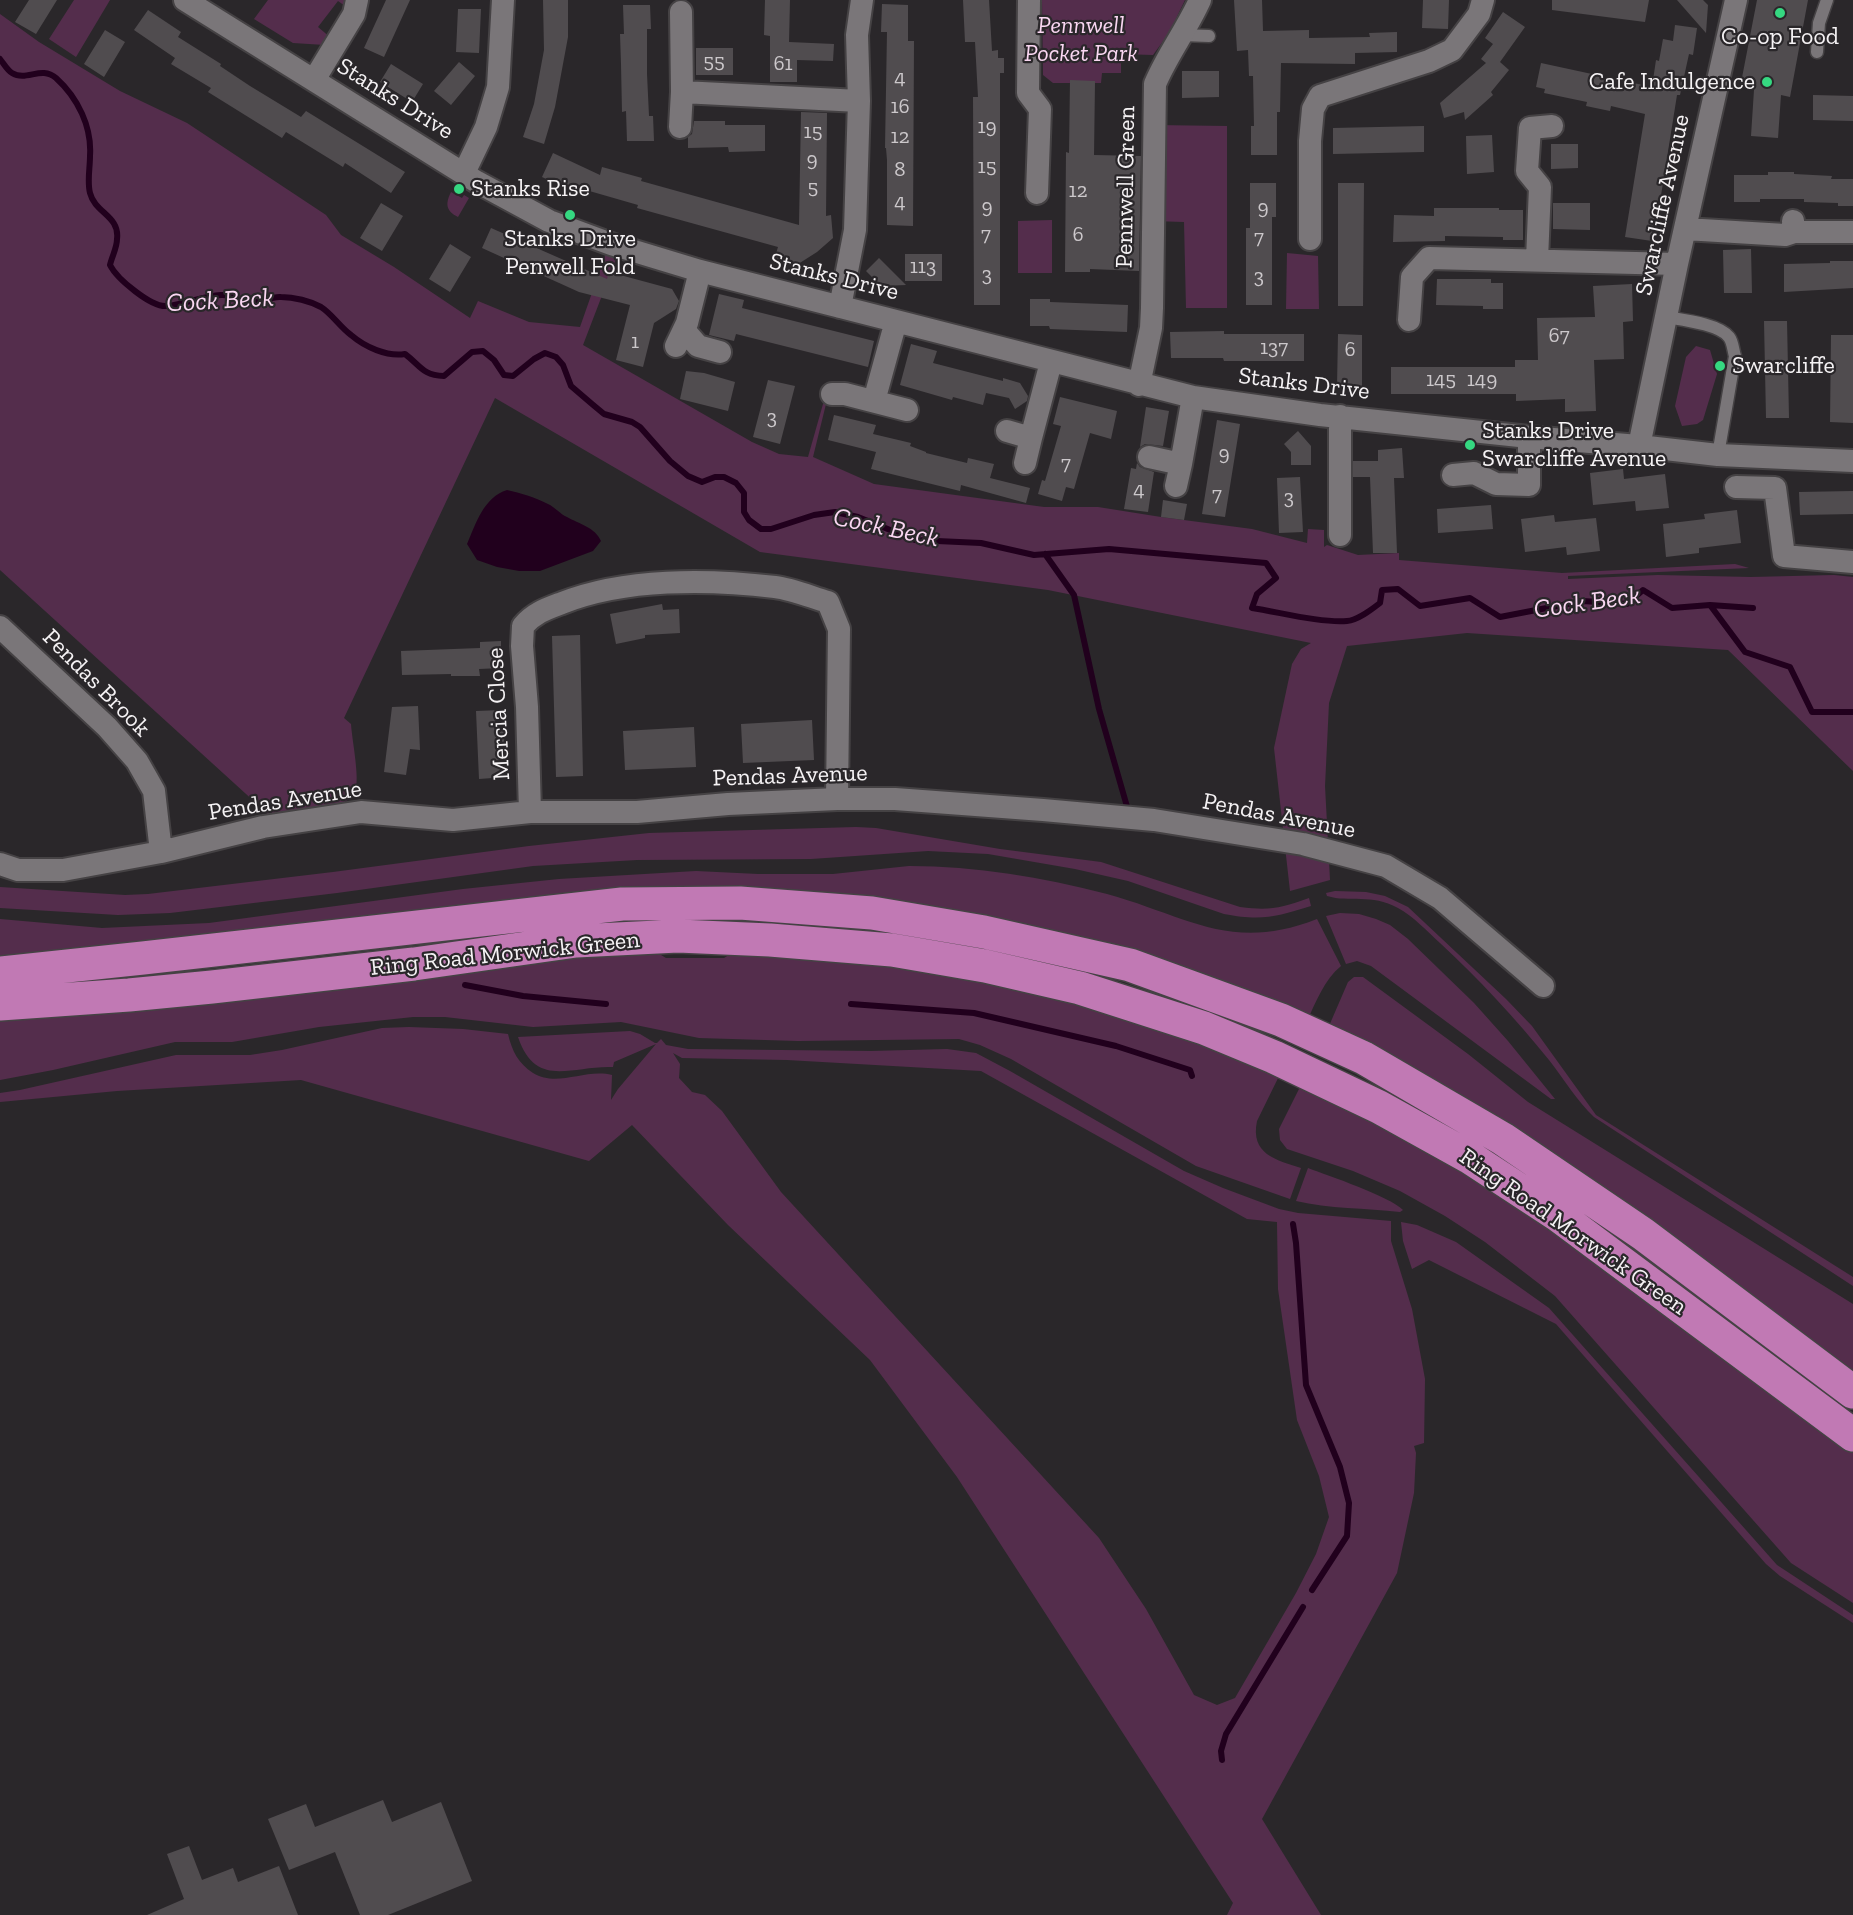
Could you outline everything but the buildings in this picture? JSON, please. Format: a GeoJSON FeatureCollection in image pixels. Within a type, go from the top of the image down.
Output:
{"type":"FeatureCollection","features":[{"type":"Feature","properties":{"kind":"highway","name":"Ring Road Morwick Green"},"geometry":{"type":"LineString","coordinates":[[0,973],[622,904],[740,903],[873,913],[984,932],[1118,962],[1281,1020],[1364,1058],[1503,1139],[1643,1234],[1853,1392]]}},
{"type":"Feature","properties":{"kind":"highway","name":"Ring Road Morwick Green"},"geometry":{"type":"LineString","coordinates":[[0,1004],[212,987],[414,964],[576,941],[678,936],[770,940],[892,950],[996,968],[1080,988],[1204,1028],[1274,1057],[1379,1107],[1469,1157],[1559,1216],[1853,1435]]}},
{"type":"Feature","properties":{"kind":"street","name":"Stanks Drive"},"geometry":{"type":"LineString","coordinates":[[185,0],[464,173],[549,221],[586,236],[700,271],[1193,397],[1529,437],[1718,455],[1853,461]]}},
{"type":"Feature","properties":{"kind":"street"},"geometry":{"type":"LineString","coordinates":[[314,80],[354,14],[357,0]]}},
{"type":"Feature","properties":{"kind":"street"},"geometry":{"type":"LineString","coordinates":[[464,173],[486,127],[498,87],[503,0]]}},
{"type":"Feature","properties":{"kind":"street"},"geometry":{"type":"LineString","coordinates":[[840,306],[855,230],[859,101],[857,35],[862,0]]}},
{"type":"Feature","properties":{"kind":"street"},"geometry":{"type":"LineString","coordinates":[[1029,0],[1028,93],[1040,109],[1037,193]]}},
{"type":"Feature","properties":{"kind":"street","name":"Pennwell Green"},"geometry":{"type":"LineString","coordinates":[[1139,385],[1151,328],[1155,84],[1163,66],[1189,25],[1200,0]]}},
{"type":"Feature","properties":{"kind":"street"},"geometry":{"type":"LineString","coordinates":[[1308,243],[1311,124],[1315,90],[1429,61],[1452,50],[1479,14],[1483,0]]}},
{"type":"Feature","properties":{"kind":"street","name":"Swarcliffe Avenue"},"geometry":{"type":"LineString","coordinates":[[1639,446],[1736,0]]}},
{"type":"Feature","properties":{"kind":"street"},"geometry":{"type":"LineString","coordinates":[[680,127],[681,12]]}},
{"type":"Feature","properties":{"kind":"street"},"geometry":{"type":"LineString","coordinates":[[682,92],[859,101]]}},
{"type":"Feature","properties":{"kind":"street"},"geometry":{"type":"LineString","coordinates":[[1537,260],[1540,187],[1527,171],[1530,128],[1552,126]]}},
{"type":"Feature","properties":{"kind":"street"},"geometry":{"type":"LineString","coordinates":[[1685,229],[1785,235],[1794,227],[1853,232]]}},
{"type":"Feature","properties":{"kind":"street"},"geometry":{"type":"LineString","coordinates":[[1409,320],[1412,277],[1429,258],[1677,264]]}},
{"type":"Feature","properties":{"kind":"street"},"geometry":{"type":"LineString","coordinates":[[700,271],[687,323],[680,338],[720,352]]}},
{"type":"Feature","properties":{"kind":"street"},"geometry":{"type":"LineString","coordinates":[[874,401],[896,321]]}},
{"type":"Feature","properties":{"kind":"street"},"geometry":{"type":"LineString","coordinates":[[1025,463],[1051,362]]}},
{"type":"Feature","properties":{"kind":"street"},"geometry":{"type":"LineString","coordinates":[[832,394],[844,394],[907,410]]}},
{"type":"Feature","properties":{"kind":"street"},"geometry":{"type":"LineString","coordinates":[[1176,486],[1193,397]]}},
{"type":"Feature","properties":{"kind":"street"},"geometry":{"type":"LineString","coordinates":[[1340,416],[1340,535]]}},
{"type":"Feature","properties":{"kind":"street"},"geometry":{"type":"LineString","coordinates":[[1007,431],[1031,438]]}},
{"type":"Feature","properties":{"kind":"street"},"geometry":{"type":"LineString","coordinates":[[1453,475],[1474,473],[1496,484],[1529,485],[1529,437]]}},
{"type":"Feature","properties":{"kind":"street"},"geometry":{"type":"LineString","coordinates":[[1149,457],[1181,464]]}},
{"type":"Feature","properties":{"kind":"street"},"geometry":{"type":"LineString","coordinates":[[1736,487],[1775,488],[1784,556],[1853,562]]}},
{"type":"Feature","properties":{"kind":"street","name":"Mercia Close"},"geometry":{"type":"LineString","coordinates":[[530,812],[523,626],[533,614],[582,595],[627,585],[684,582],[777,587],[828,602],[839,629],[837,799]]}},
{"type":"Feature","properties":{"kind":"street","name":"Pendas Brook"},"geometry":{"type":"LineString","coordinates":[[0,627],[107,727],[137,762],[154,791],[161,852]]}},
{"type":"Feature","properties":{"kind":"street","name":"Pendas Avenue"},"geometry":{"type":"LineString","coordinates":[[0,864],[18,870],[63,870],[161,852],[263,827],[361,812],[453,820],[530,812],[637,812],[728,804],[895,799],[1080,813],[1154,820],[1303,844],[1386,866],[1440,898],[1543,986]]}},
{"type":"Feature","properties":{"kind":"lane"},"geometry":{"type":"LineString","coordinates":[[1817,52],[1819,24],[1827,0]]}},
{"type":"Feature","properties":{"kind":"lane"},"geometry":{"type":"LineString","coordinates":[[1182,35],[1209,36]]}},
{"type":"Feature","properties":{"kind":"lane","name":"Swarcliffe Avenue"},"geometry":{"type":"LineString","coordinates":[[1666,317],[1714,327],[1726,334],[1732,342],[1735,356],[1718,455]]}},
{"type":"Feature","properties":{"kind":"green space"},"geometry":{"type":"Polygon","coordinates":[[[74,0],[110,0],[76,57],[49,39],[74,0]]]}},
{"type":"Feature","properties":{"kind":"green space"},"geometry":{"type":"Polygon","coordinates":[[[268,0],[352,0],[348,8],[338,1],[318,27],[331,38],[325,45],[293,43],[254,19],[268,0]]]}},
{"type":"Feature","properties":{"kind":"green space","name":"Pennwell Pocket Park"},"geometry":{"type":"Polygon","coordinates":[[[1042,0],[1185,0],[1169,33],[1153,55],[1121,54],[1121,73],[1102,73],[1101,83],[1053,83],[1043,75],[1042,0]]]}},
{"type":"Feature","properties":{"kind":"green space"},"geometry":{"type":"Polygon","coordinates":[[[0,14],[39,42],[120,91],[187,123],[326,215],[341,235],[470,318],[478,301],[529,322],[580,327],[606,253],[616,259],[583,345],[752,442],[779,454],[808,457],[823,404],[826,404],[813,457],[874,484],[1044,507],[1098,507],[1252,529],[1307,543],[1308,529],[1324,530],[1324,547],[1327,545],[1358,555],[1399,553],[1399,560],[1562,573],[1735,564],[1749,568],[1568,576],[1568,579],[1658,575],[1751,577],[1834,575],[1853,577],[1853,771],[1728,650],[1467,633],[1347,646],[1329,703],[1325,786],[1330,880],[1290,891],[1274,748],[1292,664],[1301,649],[1311,643],[1048,590],[760,552],[495,398],[344,718],[351,724],[357,774],[355,793],[344,802],[268,814],[0,570],[0,14]]]}},
{"type":"Feature","properties":{"kind":"green space"},"geometry":{"type":"Polygon","coordinates":[[[1153,125],[1227,126],[1227,308],[1186,308],[1184,222],[1153,221],[1153,125]]]}},
{"type":"Feature","properties":{"kind":"green space"},"geometry":{"type":"Polygon","coordinates":[[[451,192],[462,198],[464,195],[469,198],[458,217],[448,207],[451,192]]]}},
{"type":"Feature","properties":{"kind":"green space"},"geometry":{"type":"Polygon","coordinates":[[[1052,220],[1052,273],[1018,273],[1018,221],[1052,220]]]}},
{"type":"Feature","properties":{"kind":"green space"},"geometry":{"type":"Polygon","coordinates":[[[1287,253],[1318,256],[1319,309],[1286,309],[1287,253]]]}},
{"type":"Feature","properties":{"kind":"green space"},"geometry":{"type":"Polygon","coordinates":[[[1696,346],[1710,350],[1717,374],[1703,420],[1697,424],[1682,426],[1675,406],[1686,357],[1696,346]]]}},
{"type":"Feature","properties":{"kind":"green space"},"geometry":{"type":"Polygon","coordinates":[[[876,828],[1000,849],[1101,862],[1240,907],[1275,908],[1309,898],[1311,906],[1268,917],[1237,916],[1224,914],[1128,881],[1075,869],[988,854],[928,851],[811,859],[637,860],[533,866],[170,913],[118,915],[0,908],[0,887],[125,895],[148,894],[649,833],[876,828]]]}},
{"type":"Feature","properties":{"kind":"green space"},"geometry":{"type":"Polygon","coordinates":[[[909,866],[984,870],[1058,882],[1107,894],[1210,928],[1234,932],[1259,933],[1287,929],[1317,919],[1341,966],[1325,985],[1307,1021],[802,894],[0,958],[0,919],[102,928],[209,923],[463,889],[559,879],[696,871],[833,874],[909,866]]]}},
{"type":"Feature","properties":{"kind":"green space"},"geometry":{"type":"Polygon","coordinates":[[[1366,892],[1385,896],[1408,907],[1532,1026],[1596,1115],[1853,1277],[1853,1286],[1594,1117],[1576,1097],[1555,1067],[1497,1000],[1420,924],[1388,903],[1370,899],[1344,899],[1327,896],[1326,893],[1366,892]]]}},
{"type":"Feature","properties":{"kind":"green space"},"geometry":{"type":"Polygon","coordinates":[[[1340,913],[1359,914],[1376,919],[1390,925],[1408,939],[1474,1003],[1555,1099],[1551,1099],[1371,966],[1357,961],[1346,964],[1326,916],[1340,913]]]}},
{"type":"Feature","properties":{"kind":"green space"},"geometry":{"type":"Polygon","coordinates":[[[651,949],[666,958],[724,958],[739,949],[976,975],[1140,1017],[1282,1070],[1257,1121],[1256,1132],[1257,1141],[1267,1154],[1301,1168],[1290,1199],[1196,1166],[1011,1059],[980,1045],[959,1039],[798,1041],[699,1038],[621,1022],[533,1027],[445,1017],[413,1017],[319,1027],[232,1042],[175,1042],[0,1080],[0,1015],[651,949]]]}},
{"type":"Feature","properties":{"kind":"green space"},"geometry":{"type":"Polygon","coordinates":[[[1354,977],[1363,977],[1468,1054],[1528,1102],[1853,1304],[1853,1376],[1329,1026],[1348,982],[1354,977]]]}},
{"type":"Feature","properties":{"kind":"green space"},"geometry":{"type":"Polygon","coordinates":[[[382,1028],[463,1029],[508,1034],[520,1061],[533,1073],[542,1077],[552,1079],[592,1074],[612,1075],[611,1100],[656,1044],[614,1062],[613,1067],[557,1071],[535,1064],[518,1037],[630,1031],[655,1043],[661,1039],[666,1045],[688,1049],[871,1051],[947,1049],[976,1053],[1184,1171],[1223,1188],[1279,1209],[1298,1213],[1391,1221],[1391,1241],[1412,1309],[1425,1379],[1424,1443],[1414,1446],[1416,1453],[1414,1493],[1397,1573],[1262,1819],[1321,1915],[1227,1915],[1233,1903],[957,1477],[870,1360],[728,1225],[632,1125],[589,1161],[301,1080],[117,1091],[0,1102],[0,1093],[176,1055],[250,1055],[382,1028]],[[673,1053],[680,1064],[679,1078],[692,1092],[705,1095],[722,1111],[781,1192],[1099,1538],[1146,1609],[1194,1695],[1217,1705],[1235,1698],[1296,1593],[1316,1554],[1329,1517],[1319,1476],[1297,1420],[1278,1289],[1277,1222],[1247,1219],[981,1071],[787,1060],[682,1058],[673,1053]]]}},
{"type":"Feature","properties":{"kind":"green space"},"geometry":{"type":"Polygon","coordinates":[[[1301,1085],[1415,1143],[1537,1218],[1853,1452],[1853,1603],[1791,1563],[1555,1296],[1485,1242],[1400,1191],[1353,1171],[1287,1149],[1280,1140],[1279,1129],[1301,1085]]]}},
{"type":"Feature","properties":{"kind":"green space"},"geometry":{"type":"Polygon","coordinates":[[[1308,1168],[1372,1193],[1403,1210],[1400,1212],[1334,1207],[1296,1201],[1308,1168]]]}},
{"type":"Feature","properties":{"kind":"green space"},"geometry":{"type":"Polygon","coordinates":[[[1401,1222],[1417,1225],[1456,1242],[1549,1308],[1777,1565],[1853,1615],[1853,1623],[1780,1576],[1766,1564],[1556,1324],[1429,1260],[1412,1269],[1403,1241],[1401,1222]]]}},
{"type":"Feature","properties":{"kind":"shaded area"},"geometry":{"type":"Polygon","coordinates":[[[507,490],[551,505],[564,516],[591,529],[601,541],[593,551],[540,571],[519,571],[477,560],[467,544],[482,512],[492,498],[507,490]]]}},
{"type":"Feature","properties":{"kind":"waterway","name":"Cock Beck"},"geometry":{"type":"LineString","coordinates":[[0,59],[12,73],[18,75],[50,74],[64,86],[77,104],[89,134],[90,193],[93,200],[115,225],[117,231],[116,246],[110,265],[127,285],[144,298],[167,306],[221,295],[246,303],[277,297],[302,300],[321,307],[347,332],[363,343],[391,354],[405,354],[422,369],[437,375],[444,376],[472,352],[483,351],[494,360],[504,375],[513,376],[545,353],[556,357],[563,365],[571,386],[604,414],[632,422],[640,427],[670,461],[688,476],[702,482],[715,477],[724,477],[736,483],[744,493],[744,512],[749,520],[761,529],[771,529],[814,515],[835,512],[858,517],[915,540],[981,543],[1034,555],[1109,549],[1266,563],[1276,578],[1257,594],[1252,608],[1336,621],[1351,620],[1369,612],[1380,603],[1382,590],[1398,589],[1420,606],[1470,598],[1500,617],[1583,601],[1627,604],[1643,590],[1672,608],[1710,605],[1745,652],[1790,667],[1812,712],[1853,712]]}},
{"type":"Feature","properties":{"kind":"waterway"},"geometry":{"type":"LineString","coordinates":[[1045,554],[1074,595],[1099,709],[1128,810]]}},
{"type":"Feature","properties":{"kind":"waterway"},"geometry":{"type":"LineString","coordinates":[[1710,605],[1753,608]]}},
{"type":"Feature","properties":{"kind":"waterway"},"geometry":{"type":"LineString","coordinates":[[465,985],[523,996],[606,1004]]}},
{"type":"Feature","properties":{"kind":"waterway"},"geometry":{"type":"LineString","coordinates":[[851,1004],[974,1013],[1116,1046],[1190,1070],[1192,1076]]}},
{"type":"Feature","properties":{"kind":"waterway"},"geometry":{"type":"LineString","coordinates":[[1293,1224],[1306,1385],[1340,1467],[1349,1503],[1347,1536],[1312,1590]]}},
{"type":"Feature","properties":{"kind":"waterway"},"geometry":{"type":"LineString","coordinates":[[1222,1760],[1221,1751],[1226,1734],[1303,1607]]}},
{"type":"Feature","properties":{"kind":"place","name":"Co-op Food"},"geometry":{"type":"Point","coordinates":[1780,13]}},
{"type":"Feature","properties":{"kind":"place","name":"Cafe Indulgence"},"geometry":{"type":"Point","coordinates":[1767,82]}},
{"type":"Feature","properties":{"kind":"place","name":"Stanks Rise"},"geometry":{"type":"Point","coordinates":[459,189]}},
{"type":"Feature","properties":{"kind":"place","name":"Stanks Drive Penwell Fold"},"geometry":{"type":"Point","coordinates":[570,215]}},
{"type":"Feature","properties":{"kind":"place","name":"Swarcliffe"},"geometry":{"type":"Point","coordinates":[1720,366]}},
{"type":"Feature","properties":{"kind":"place","name":"Stanks Drive Swarcliffe Avenue"},"geometry":{"type":"Point","coordinates":[1470,445]}}]}
